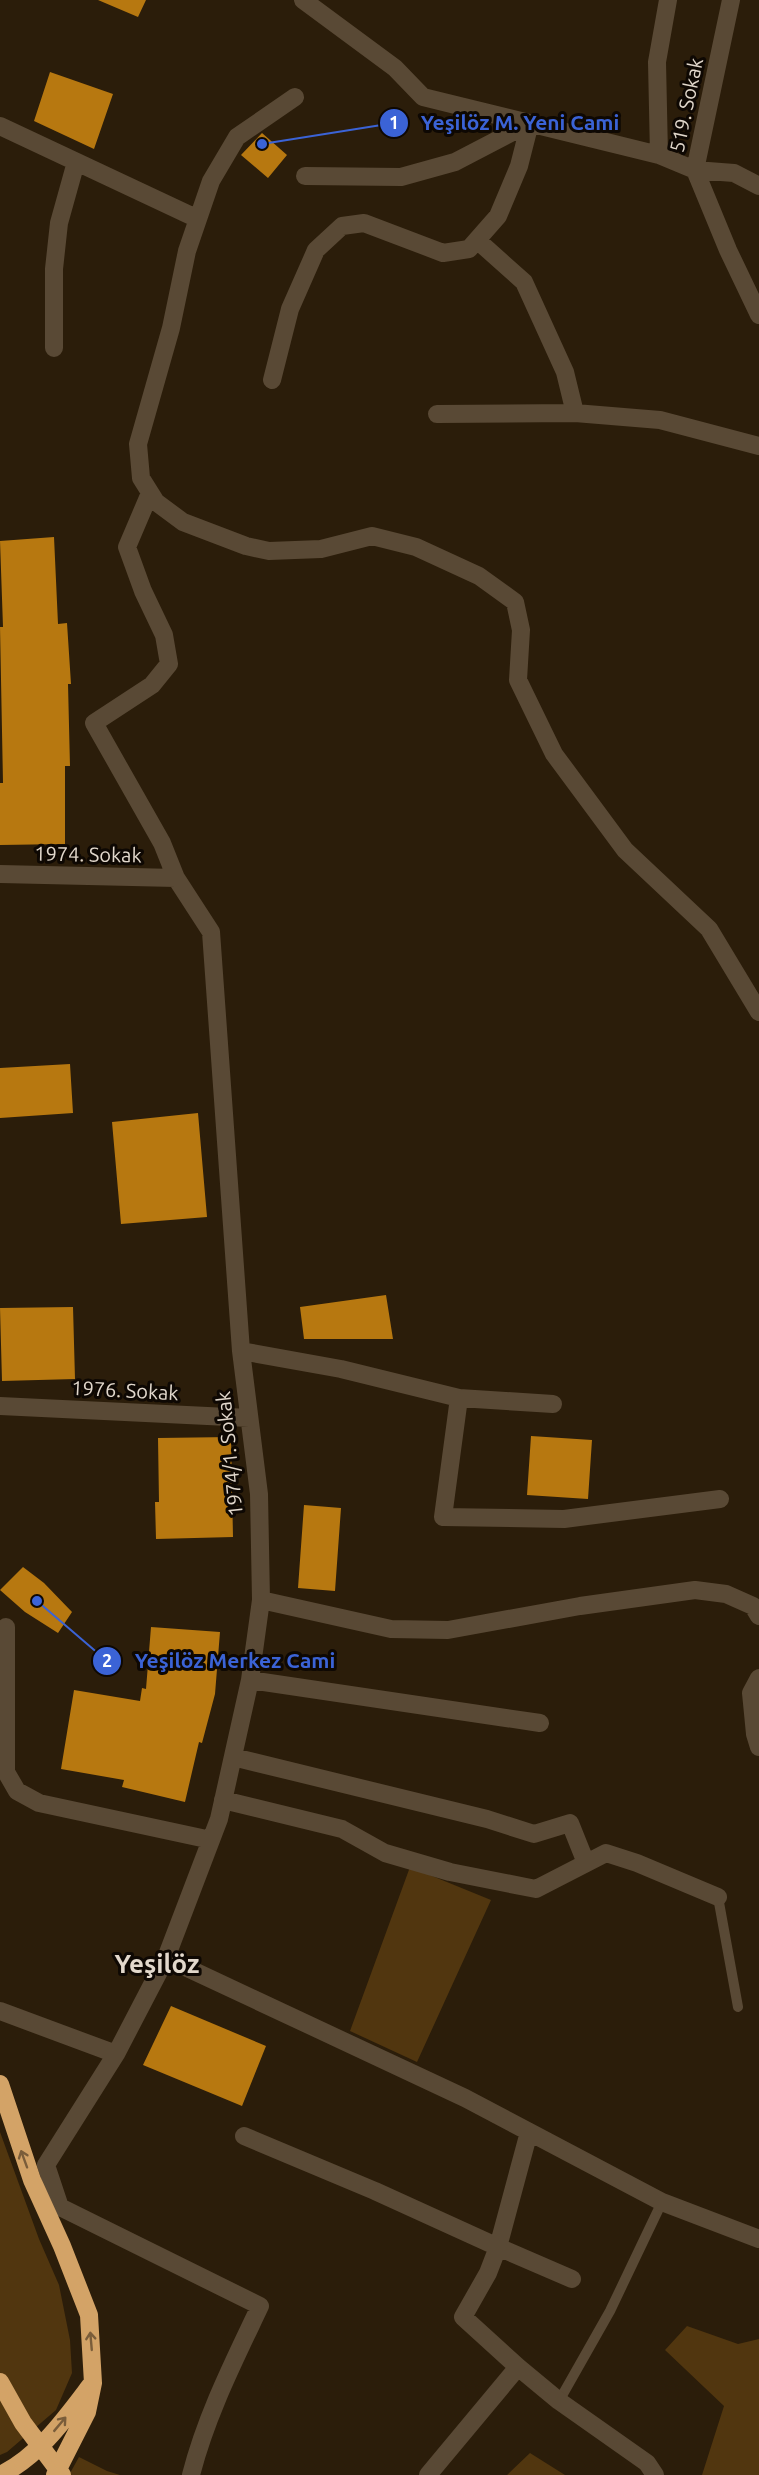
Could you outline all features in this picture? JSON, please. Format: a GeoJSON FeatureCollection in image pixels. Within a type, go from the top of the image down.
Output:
{"type":"FeatureCollection","features":[{"type":"Feature","properties":{"kind":"highway"},"geometry":{"type":"LineString","coordinates":[[0,2084],[32,2180],[62,2246],[89,2315],[93,2382],[87,2412],[55,2475]]}},
{"type":"Feature","properties":{"kind":"highway"},"geometry":{"type":"LineString","coordinates":[[0,2382],[23,2423],[62,2475]]}},
{"type":"Feature","properties":{"kind":"highway"},"geometry":{"type":"LineString","coordinates":[[0,2475],[15,2468],[58,2428],[93,2382]]}},
{"type":"Feature","properties":{"kind":"street"},"geometry":{"type":"LineString","coordinates":[[303,0],[395,68],[423,97],[659,155],[695,170],[734,173],[759,186]]}},
{"type":"Feature","properties":{"kind":"street"},"geometry":{"type":"LineString","coordinates":[[659,155],[657,62],[668,0]]}},
{"type":"Feature","properties":{"kind":"street","name":"519. Sokak"},"geometry":{"type":"LineString","coordinates":[[731,0],[695,170],[759,315]]}},
{"type":"Feature","properties":{"kind":"street"},"geometry":{"type":"LineString","coordinates":[[295,97],[237,137],[211,181],[187,251],[171,328],[138,444],[141,478],[156,502],[183,522],[246,546],[269,551],[321,549],[372,536],[416,547],[479,576],[515,602],[521,630],[518,680],[554,754],[625,850],[709,929],[759,1012]]}},
{"type":"Feature","properties":{"kind":"street"},"geometry":{"type":"LineString","coordinates":[[305,176],[401,177],[455,162],[530,123]]}},
{"type":"Feature","properties":{"kind":"street"},"geometry":{"type":"LineString","coordinates":[[272,380],[290,309],[315,250],[342,226],[364,222],[443,253],[469,249],[498,216],[519,166],[530,123]]}},
{"type":"Feature","properties":{"kind":"street"},"geometry":{"type":"LineString","coordinates":[[0,126],[198,219]]}},
{"type":"Feature","properties":{"kind":"street"},"geometry":{"type":"LineString","coordinates":[[54,348],[54,269],[59,223],[76,162]]}},
{"type":"Feature","properties":{"kind":"street"},"geometry":{"type":"LineString","coordinates":[[477,240],[524,282],[565,372],[575,413]]}},
{"type":"Feature","properties":{"kind":"street"},"geometry":{"type":"LineString","coordinates":[[437,414],[575,413],[660,420],[759,446]]}},
{"type":"Feature","properties":{"kind":"street"},"geometry":{"type":"LineString","coordinates":[[150,492],[127,548],[143,591],[164,635],[169,664],[152,685],[94,723],[162,843],[176,878]]}},
{"type":"Feature","properties":{"kind":"street","name":"1974. Sokak"},"geometry":{"type":"LineString","coordinates":[[0,874],[176,878]]}},
{"type":"Feature","properties":{"kind":"street","name":"1974/1. Sokak"},"geometry":{"type":"LineString","coordinates":[[176,878],[212,932],[241,1351],[259,1494],[261,1600],[250,1680],[223,1800],[211,1840],[166,1958],[116,2054],[46,2165],[60,2207],[260,2306],[219,2393],[198,2447],[191,2475]]}},
{"type":"Feature","properties":{"kind":"street"},"geometry":{"type":"LineString","coordinates":[[241,1351],[341,1369],[459,1398],[553,1404]]}},
{"type":"Feature","properties":{"kind":"street"},"geometry":{"type":"LineString","coordinates":[[459,1398],[443,1517],[564,1519],[720,1499]]}},
{"type":"Feature","properties":{"kind":"street","name":"1976. Sokak"},"geometry":{"type":"LineString","coordinates":[[0,1406],[249,1418]]}},
{"type":"Feature","properties":{"kind":"street"},"geometry":{"type":"LineString","coordinates":[[261,1600],[391,1629],[448,1630],[580,1606],[695,1590],[726,1594],[753,1606],[759,1616]]}},
{"type":"Feature","properties":{"kind":"street"},"geometry":{"type":"LineString","coordinates":[[6,1627],[6,1773],[17,1791],[23,1797],[39,1803],[211,1840]]}},
{"type":"Feature","properties":{"kind":"street"},"geometry":{"type":"LineString","coordinates":[[759,1678],[751,1693],[755,1734],[759,1747]]}},
{"type":"Feature","properties":{"kind":"street"},"geometry":{"type":"LineString","coordinates":[[250,1680],[540,1723]]}},
{"type":"Feature","properties":{"kind":"street"},"geometry":{"type":"LineString","coordinates":[[233,1757],[487,1819],[534,1834],[570,1823],[586,1863]]}},
{"type":"Feature","properties":{"kind":"street"},"geometry":{"type":"LineString","coordinates":[[223,1800],[342,1829],[385,1853],[450,1872],[536,1889],[606,1853],[637,1863],[718,1897]]}},
{"type":"Feature","properties":{"kind":"street"},"geometry":{"type":"LineString","coordinates":[[166,1958],[465,2098],[662,2202],[759,2239]]}},
{"type":"Feature","properties":{"kind":"street"},"geometry":{"type":"LineString","coordinates":[[0,2011],[116,2054]]}},
{"type":"Feature","properties":{"kind":"street"},"geometry":{"type":"LineString","coordinates":[[529,2132],[498,2247],[488,2273],[463,2317],[559,2401],[647,2463],[655,2475]]}},
{"type":"Feature","properties":{"kind":"street"},"geometry":{"type":"LineString","coordinates":[[244,2136],[375,2191],[572,2279]]}},
{"type":"Feature","properties":{"kind":"street"},"geometry":{"type":"LineString","coordinates":[[428,2475],[518,2367]]}},
{"type":"Feature","properties":{"kind":"lane"},"geometry":{"type":"LineString","coordinates":[[718,1897],[738,2007]]}},
{"type":"Feature","properties":{"kind":"lane"},"geometry":{"type":"LineString","coordinates":[[559,2401],[610,2311],[662,2202]]}},
{"type":"Feature","properties":{"kind":"shaded area"},"geometry":{"type":"Polygon","coordinates":[[[410,1867],[491,1900],[417,2062],[350,2031],[410,1867]]]}},
{"type":"Feature","properties":{"kind":"shaded area"},"geometry":{"type":"Polygon","coordinates":[[[0,2132],[39,2239],[59,2285],[70,2340],[72,2373],[56,2410],[7,2452],[0,2455],[0,2132]]]}},
{"type":"Feature","properties":{"kind":"shaded area"},"geometry":{"type":"Polygon","coordinates":[[[687,2326],[738,2344],[759,2339],[759,2475],[702,2475],[724,2406],[665,2350],[687,2326]]]}},
{"type":"Feature","properties":{"kind":"shaded area"},"geometry":{"type":"Polygon","coordinates":[[[530,2453],[565,2475],[507,2475],[530,2453]]]}},
{"type":"Feature","properties":{"kind":"shaded area"},"geometry":{"type":"Polygon","coordinates":[[[79,2457],[107,2471],[120,2475],[69,2475],[79,2457]]]}},
{"type":"Feature","properties":{"kind":"building"},"geometry":{"type":"Polygon","coordinates":[[[98,0],[146,0],[138,17],[98,0]]]}},
{"type":"Feature","properties":{"kind":"building"},"geometry":{"type":"Polygon","coordinates":[[[50,72],[113,94],[94,149],[34,121],[50,72]]]}},
{"type":"Feature","properties":{"kind":"building"},"geometry":{"type":"Polygon","coordinates":[[[262,133],[287,155],[268,178],[241,155],[262,133]]]}},
{"type":"Feature","properties":{"kind":"building"},"geometry":{"type":"Polygon","coordinates":[[[54,537],[58,624],[67,623],[71,684],[68,684],[70,766],[65,766],[65,844],[0,845],[0,783],[3,783],[0,627],[3,627],[0,541],[54,537]]]}},
{"type":"Feature","properties":{"kind":"building"},"geometry":{"type":"Polygon","coordinates":[[[70,1064],[73,1113],[0,1118],[0,1068],[70,1064]]]}},
{"type":"Feature","properties":{"kind":"building"},"geometry":{"type":"Polygon","coordinates":[[[198,1113],[207,1217],[121,1224],[112,1122],[198,1113]]]}},
{"type":"Feature","properties":{"kind":"building"},"geometry":{"type":"Polygon","coordinates":[[[386,1295],[393,1339],[304,1339],[300,1307],[386,1295]]]}},
{"type":"Feature","properties":{"kind":"building"},"geometry":{"type":"Polygon","coordinates":[[[73,1307],[75,1379],[2,1381],[0,1308],[73,1307]]]}},
{"type":"Feature","properties":{"kind":"building"},"geometry":{"type":"Polygon","coordinates":[[[531,1436],[592,1440],[588,1499],[527,1495],[531,1436]]]}},
{"type":"Feature","properties":{"kind":"building"},"geometry":{"type":"Polygon","coordinates":[[[231,1437],[233,1537],[156,1539],[155,1502],[159,1502],[158,1438],[231,1437]]]}},
{"type":"Feature","properties":{"kind":"building"},"geometry":{"type":"Polygon","coordinates":[[[304,1505],[341,1508],[335,1591],[298,1588],[304,1505]]]}},
{"type":"Feature","properties":{"kind":"building"},"geometry":{"type":"Polygon","coordinates":[[[23,1567],[44,1583],[72,1612],[58,1633],[25,1612],[0,1590],[23,1567]]]}},
{"type":"Feature","properties":{"kind":"building"},"geometry":{"type":"Polygon","coordinates":[[[151,1627],[220,1632],[215,1694],[202,1743],[199,1742],[185,1802],[122,1787],[124,1780],[61,1769],[74,1690],[140,1701],[142,1688],[146,1689],[151,1627]]]}},
{"type":"Feature","properties":{"kind":"building"},"geometry":{"type":"Polygon","coordinates":[[[171,2006],[266,2046],[242,2106],[143,2065],[171,2006]]]}},
{"type":"Feature","properties":{"kind":"place","name":"Yeşilöz M. Yeni Cami"},"geometry":{"type":"Point","coordinates":[262,144]}},
{"type":"Feature","properties":{"kind":"place","name":"Yeşilöz Merkez Cami"},"geometry":{"type":"Point","coordinates":[37,1601]}},
{"type":"Feature","properties":{"kind":"district","name":"Yeşilöz"},"geometry":{"type":"Point","coordinates":[157,1963]}}]}
